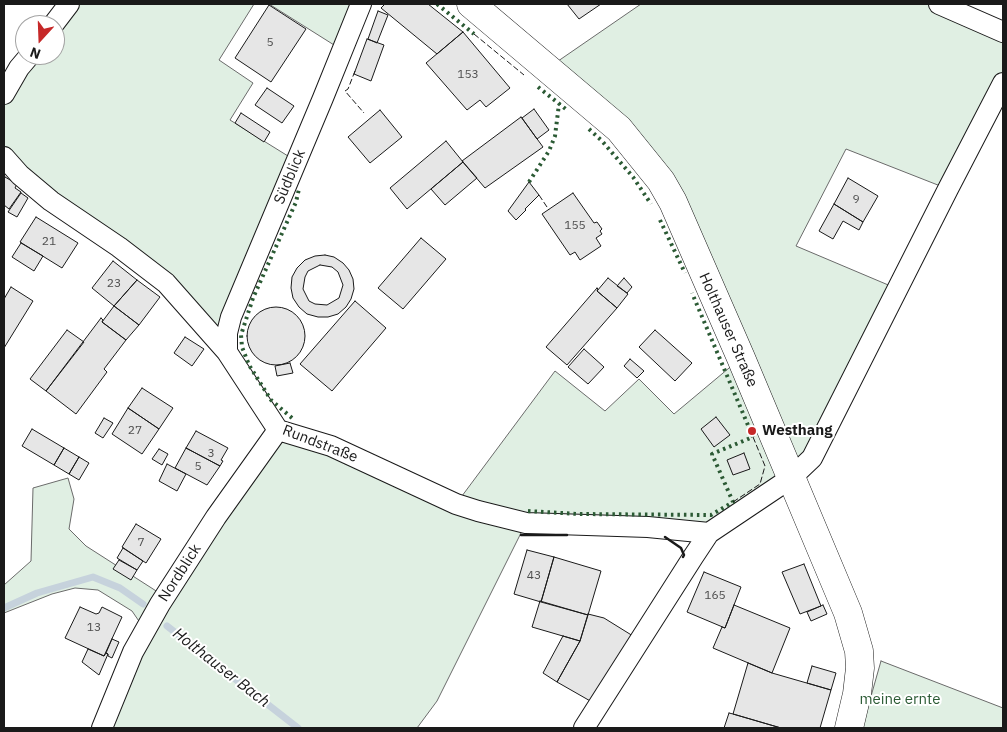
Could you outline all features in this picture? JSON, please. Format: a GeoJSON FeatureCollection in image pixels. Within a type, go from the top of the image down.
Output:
{"type":"FeatureCollection","features":[{"type":"Feature","properties":{"kind":"street"},"geometry":{"type":"LineString","coordinates":[[61,15],[69,4]]}},
{"type":"Feature","properties":{"kind":"street","name":"Südblick"},"geometry":{"type":"LineString","coordinates":[[227,352],[227,333],[231,316],[361,4]]}},
{"type":"Feature","properties":{"kind":"street","name":"Holthauser Straße"},"geometry":{"type":"LineString","coordinates":[[471,4],[619,129],[661,181],[673,202],[848,613],[859,651],[860,668],[857,694],[848,728]]}},
{"type":"Feature","properties":{"kind":"street"},"geometry":{"type":"LineString","coordinates":[[939,4],[1003,32]]}},
{"type":"Feature","properties":{"kind":"street"},"geometry":{"type":"LineString","coordinates":[[4,94],[8,85],[23,65]]}},
{"type":"Feature","properties":{"kind":"street"},"geometry":{"type":"LineString","coordinates":[[584,728],[710,533],[791,478],[812,458],[1003,83]]}},
{"type":"Feature","properties":{"kind":"street","name":"Rundstraße"},"geometry":{"type":"LineString","coordinates":[[4,157],[20,176],[51,201],[137,260],[166,283],[227,352],[278,430],[332,446],[456,504],[478,512],[536,524],[648,527],[710,533]]}},
{"type":"Feature","properties":{"kind":"street","name":"Nordblick"},"geometry":{"type":"LineString","coordinates":[[102,728],[134,652],[160,604],[216,517],[278,430]]}},
{"type":"Feature","properties":{"kind":"green space"},"geometry":{"type":"Polygon","coordinates":[[[69,4],[254,4],[219,60],[253,83],[230,120],[296,161],[227,333],[207,330],[4,157],[4,83],[21,65],[65,65],[65,15],[62,15],[69,4]]]}},
{"type":"Feature","properties":{"kind":"green space"},"geometry":{"type":"Polygon","coordinates":[[[269,4],[361,4],[342,50],[269,4]]]}},
{"type":"Feature","properties":{"kind":"green space"},"geometry":{"type":"Polygon","coordinates":[[[641,4],[939,4],[1003,32],[1003,83],[948,189],[846,149],[796,246],[893,287],[812,458],[709,533],[526,523],[437,701],[417,728],[102,728],[145,630],[132,611],[98,590],[75,588],[52,594],[4,613],[4,585],[31,561],[33,488],[68,478],[74,499],[69,529],[86,546],[164,596],[278,430],[456,504],[555,371],[605,411],[639,379],[674,414],[741,358],[661,181],[548,68],[641,4]]]}},
{"type":"Feature","properties":{"kind":"green space","name":"meine ernte"},"geometry":{"type":"Polygon","coordinates":[[[881,661],[1003,708],[1003,728],[862,728],[881,661]]]}},
{"type":"Feature","properties":{"kind":"building"},"geometry":{"type":"Polygon","coordinates":[[[385,4],[428,4],[463,32],[437,54],[381,8],[385,4]]]}},
{"type":"Feature","properties":{"kind":"building"},"geometry":{"type":"Polygon","coordinates":[[[567,4],[601,4],[579,19],[567,4]]]}},
{"type":"Feature","properties":{"kind":"building"},"geometry":{"type":"Polygon","coordinates":[[[269,5],[306,29],[271,82],[235,58],[269,5]]]}},
{"type":"Feature","properties":{"kind":"building"},"geometry":{"type":"Polygon","coordinates":[[[378,11],[388,15],[377,43],[368,39],[378,11]]]}},
{"type":"Feature","properties":{"kind":"building"},"geometry":{"type":"Polygon","coordinates":[[[463,32],[510,88],[486,107],[480,100],[467,110],[426,63],[463,32]]]}},
{"type":"Feature","properties":{"kind":"building"},"geometry":{"type":"Polygon","coordinates":[[[367,39],[384,45],[371,81],[354,74],[367,39]]]}},
{"type":"Feature","properties":{"kind":"building"},"geometry":{"type":"Polygon","coordinates":[[[267,88],[294,106],[282,123],[255,105],[267,88]]]}},
{"type":"Feature","properties":{"kind":"building"},"geometry":{"type":"Polygon","coordinates":[[[534,109],[549,130],[537,139],[522,118],[534,109]]]}},
{"type":"Feature","properties":{"kind":"building"},"geometry":{"type":"Polygon","coordinates":[[[380,110],[402,137],[370,163],[348,137],[380,110]]]}},
{"type":"Feature","properties":{"kind":"building"},"geometry":{"type":"Polygon","coordinates":[[[241,113],[270,132],[264,142],[235,123],[241,113]]]}},
{"type":"Feature","properties":{"kind":"building"},"geometry":{"type":"Polygon","coordinates":[[[521,117],[543,147],[485,188],[462,161],[521,117]]]}},
{"type":"Feature","properties":{"kind":"building"},"geometry":{"type":"Polygon","coordinates":[[[446,141],[463,162],[407,209],[390,188],[446,141]]]}},
{"type":"Feature","properties":{"kind":"building"},"geometry":{"type":"Polygon","coordinates":[[[463,162],[477,178],[445,205],[431,189],[463,162]]]}},
{"type":"Feature","properties":{"kind":"building"},"geometry":{"type":"Polygon","coordinates":[[[5,177],[17,184],[15,188],[21,192],[9,209],[4,205],[5,177]]]}},
{"type":"Feature","properties":{"kind":"building"},"geometry":{"type":"Polygon","coordinates":[[[848,178],[878,196],[863,222],[834,204],[848,178]]]}},
{"type":"Feature","properties":{"kind":"building"},"geometry":{"type":"Polygon","coordinates":[[[529,182],[539,195],[516,220],[508,211],[529,182]]]}},
{"type":"Feature","properties":{"kind":"building"},"geometry":{"type":"Polygon","coordinates":[[[21,193],[28,198],[17,217],[8,212],[21,193]]]}},
{"type":"Feature","properties":{"kind":"building"},"geometry":{"type":"Polygon","coordinates":[[[573,193],[594,223],[597,222],[602,229],[600,231],[602,234],[596,238],[601,246],[580,260],[575,252],[570,255],[542,214],[573,193]]]}},
{"type":"Feature","properties":{"kind":"building"},"geometry":{"type":"Polygon","coordinates":[[[834,204],[863,222],[859,230],[843,221],[833,239],[819,231],[834,204]]]}},
{"type":"Feature","properties":{"kind":"building"},"geometry":{"type":"Polygon","coordinates":[[[36,217],[78,243],[62,268],[20,242],[36,217]]]}},
{"type":"Feature","properties":{"kind":"building"},"geometry":{"type":"Polygon","coordinates":[[[421,238],[446,259],[403,309],[378,288],[421,238]]]}},
{"type":"Feature","properties":{"kind":"building"},"geometry":{"type":"Polygon","coordinates":[[[21,243],[43,256],[34,271],[12,257],[21,243]]]}},
{"type":"Feature","properties":{"kind":"building"},"geometry":{"type":"Polygon","coordinates":[[[325,255],[334,257],[343,263],[353,279],[354,289],[351,299],[338,314],[318,317],[307,314],[293,298],[291,288],[292,277],[305,260],[325,255]],[[320,265],[308,271],[303,289],[309,301],[315,304],[327,305],[339,298],[343,285],[338,272],[332,267],[320,265]]]}},
{"type":"Feature","properties":{"kind":"building"},"geometry":{"type":"Polygon","coordinates":[[[113,261],[137,280],[114,306],[92,288],[113,261]]]}},
{"type":"Feature","properties":{"kind":"building"},"geometry":{"type":"Polygon","coordinates":[[[608,278],[628,294],[617,308],[597,291],[608,278]]]}},
{"type":"Feature","properties":{"kind":"building"},"geometry":{"type":"Polygon","coordinates":[[[624,278],[632,287],[627,293],[617,286],[624,278]]]}},
{"type":"Feature","properties":{"kind":"building"},"geometry":{"type":"Polygon","coordinates":[[[137,280],[160,297],[139,325],[114,306],[137,280]]]}},
{"type":"Feature","properties":{"kind":"building"},"geometry":{"type":"Polygon","coordinates":[[[11,287],[33,301],[4,348],[4,299],[11,287]]]}},
{"type":"Feature","properties":{"kind":"building"},"geometry":{"type":"Polygon","coordinates":[[[597,288],[597,291],[617,308],[567,365],[546,347],[597,288]]]}},
{"type":"Feature","properties":{"kind":"building"},"geometry":{"type":"Polygon","coordinates":[[[355,301],[386,328],[332,391],[300,364],[355,301]]]}},
{"type":"Feature","properties":{"kind":"building"},"geometry":{"type":"Polygon","coordinates":[[[114,306],[139,325],[126,340],[102,322],[114,306]]]}},
{"type":"Feature","properties":{"kind":"building"},"geometry":{"type":"Polygon","coordinates":[[[270,307],[282,307],[297,315],[305,330],[305,342],[297,357],[282,365],[270,365],[255,357],[247,342],[247,330],[255,315],[270,307]]]}},
{"type":"Feature","properties":{"kind":"building"},"geometry":{"type":"Polygon","coordinates":[[[101,318],[102,322],[126,340],[104,369],[107,372],[76,414],[46,391],[101,318]]]}},
{"type":"Feature","properties":{"kind":"building"},"geometry":{"type":"Polygon","coordinates":[[[67,330],[84,342],[46,391],[30,379],[67,330]]]}},
{"type":"Feature","properties":{"kind":"building"},"geometry":{"type":"Polygon","coordinates":[[[655,330],[692,363],[675,381],[639,347],[655,330]]]}},
{"type":"Feature","properties":{"kind":"building"},"geometry":{"type":"Polygon","coordinates":[[[185,337],[204,349],[192,366],[174,353],[185,337]]]}},
{"type":"Feature","properties":{"kind":"building"},"geometry":{"type":"Polygon","coordinates":[[[584,349],[604,367],[588,384],[568,367],[584,349]]]}},
{"type":"Feature","properties":{"kind":"building"},"geometry":{"type":"Polygon","coordinates":[[[630,359],[644,371],[637,378],[624,366],[630,359]]]}},
{"type":"Feature","properties":{"kind":"building"},"geometry":{"type":"Polygon","coordinates":[[[290,363],[293,373],[277,376],[275,366],[290,363]]]}},
{"type":"Feature","properties":{"kind":"building"},"geometry":{"type":"Polygon","coordinates":[[[142,388],[173,408],[159,429],[128,408],[142,388]]]}},
{"type":"Feature","properties":{"kind":"building"},"geometry":{"type":"Polygon","coordinates":[[[128,408],[159,429],[142,454],[112,434],[128,408]]]}},
{"type":"Feature","properties":{"kind":"building"},"geometry":{"type":"Polygon","coordinates":[[[716,417],[730,435],[714,447],[701,429],[716,417]]]}},
{"type":"Feature","properties":{"kind":"building"},"geometry":{"type":"Polygon","coordinates":[[[104,418],[113,423],[103,438],[95,433],[104,418]]]}},
{"type":"Feature","properties":{"kind":"building"},"geometry":{"type":"Polygon","coordinates":[[[32,429],[64,448],[54,465],[22,446],[32,429]]]}},
{"type":"Feature","properties":{"kind":"building"},"geometry":{"type":"Polygon","coordinates":[[[196,431],[228,448],[221,460],[223,461],[220,466],[186,448],[196,431]]]}},
{"type":"Feature","properties":{"kind":"building"},"geometry":{"type":"Polygon","coordinates":[[[64,448],[79,457],[69,474],[54,465],[64,448]]]}},
{"type":"Feature","properties":{"kind":"building"},"geometry":{"type":"Polygon","coordinates":[[[186,448],[220,466],[207,485],[175,468],[186,448]]]}},
{"type":"Feature","properties":{"kind":"building"},"geometry":{"type":"Polygon","coordinates":[[[159,449],[168,454],[162,465],[152,459],[159,449]]]}},
{"type":"Feature","properties":{"kind":"building"},"geometry":{"type":"Polygon","coordinates":[[[744,453],[750,469],[733,475],[727,460],[744,453]]]}},
{"type":"Feature","properties":{"kind":"building"},"geometry":{"type":"Polygon","coordinates":[[[79,457],[89,463],[79,480],[69,474],[79,457]]]}},
{"type":"Feature","properties":{"kind":"building"},"geometry":{"type":"Polygon","coordinates":[[[167,464],[186,474],[177,491],[159,481],[167,464]]]}},
{"type":"Feature","properties":{"kind":"building"},"geometry":{"type":"Polygon","coordinates":[[[136,524],[161,539],[146,563],[122,547],[136,524]]]}},
{"type":"Feature","properties":{"kind":"building"},"geometry":{"type":"Polygon","coordinates":[[[123,548],[143,561],[137,570],[117,558],[123,548]]]}},
{"type":"Feature","properties":{"kind":"building"},"geometry":{"type":"Polygon","coordinates":[[[527,550],[554,557],[541,602],[514,594],[527,550]]]}},
{"type":"Feature","properties":{"kind":"building"},"geometry":{"type":"Polygon","coordinates":[[[554,557],[601,571],[588,615],[541,602],[554,557]]]}},
{"type":"Feature","properties":{"kind":"building"},"geometry":{"type":"Polygon","coordinates":[[[119,560],[137,570],[131,580],[113,569],[119,560]]]}},
{"type":"Feature","properties":{"kind":"building"},"geometry":{"type":"Polygon","coordinates":[[[804,564],[821,606],[800,614],[782,572],[804,564]]]}},
{"type":"Feature","properties":{"kind":"building"},"geometry":{"type":"Polygon","coordinates":[[[704,572],[741,587],[725,628],[687,612],[704,572]]]}},
{"type":"Feature","properties":{"kind":"building"},"geometry":{"type":"Polygon","coordinates":[[[540,601],[588,615],[580,641],[532,627],[540,601]]]}},
{"type":"Feature","properties":{"kind":"building"},"geometry":{"type":"Polygon","coordinates":[[[734,605],[790,628],[772,673],[713,648],[722,627],[725,628],[734,605]]]}},
{"type":"Feature","properties":{"kind":"building"},"geometry":{"type":"Polygon","coordinates":[[[823,605],[827,614],[811,621],[807,612],[823,605]]]}},
{"type":"Feature","properties":{"kind":"building"},"geometry":{"type":"Polygon","coordinates":[[[80,607],[96,614],[99,613],[102,607],[122,617],[104,656],[65,638],[80,607]]]}},
{"type":"Feature","properties":{"kind":"building"},"geometry":{"type":"Polygon","coordinates":[[[588,614],[604,618],[633,636],[592,702],[557,682],[580,641],[588,614]]]}},
{"type":"Feature","properties":{"kind":"building"},"geometry":{"type":"Polygon","coordinates":[[[563,636],[580,641],[557,682],[543,673],[563,636]]]}},
{"type":"Feature","properties":{"kind":"building"},"geometry":{"type":"Polygon","coordinates":[[[112,639],[119,642],[112,658],[106,653],[112,639]]]}},
{"type":"Feature","properties":{"kind":"building"},"geometry":{"type":"Polygon","coordinates":[[[88,649],[104,656],[106,653],[108,654],[99,675],[82,662],[88,649]]]}},
{"type":"Feature","properties":{"kind":"building"},"geometry":{"type":"Polygon","coordinates":[[[748,663],[772,673],[831,690],[820,728],[781,728],[733,714],[748,663]]]}},
{"type":"Feature","properties":{"kind":"building"},"geometry":{"type":"Polygon","coordinates":[[[812,666],[836,673],[831,690],[807,683],[812,666]]]}},
{"type":"Feature","properties":{"kind":"building"},"geometry":{"type":"Polygon","coordinates":[[[729,713],[733,714],[781,728],[724,728],[729,713]]]}},
{"type":"Feature","properties":{"kind":"waterway","name":"Holthauser Bach"},"geometry":{"type":"LineString","coordinates":[[4,608],[37,593],[93,577],[120,588],[143,604]]}},
{"type":"Feature","properties":{"kind":"waterway","name":"Holthauser Bach"},"geometry":{"type":"LineString","coordinates":[[167,626],[298,728]]}},
{"type":"Feature","properties":{"kind":"hedge"},"geometry":{"type":"LineString","coordinates":[[437,4],[474,34]]}},
{"type":"Feature","properties":{"kind":"hedge"},"geometry":{"type":"LineString","coordinates":[[538,87],[567,110]]}},
{"type":"Feature","properties":{"kind":"hedge"},"geometry":{"type":"LineString","coordinates":[[529,182],[549,151],[555,136],[559,104]]}},
{"type":"Feature","properties":{"kind":"hedge"},"geometry":{"type":"LineString","coordinates":[[589,129],[633,177],[651,204]]}},
{"type":"Feature","properties":{"kind":"hedge"},"geometry":{"type":"LineString","coordinates":[[292,418],[271,400],[249,365],[242,347],[241,335],[253,298],[296,202],[299,189]]}},
{"type":"Feature","properties":{"kind":"hedge"},"geometry":{"type":"LineString","coordinates":[[660,220],[685,273]]}},
{"type":"Feature","properties":{"kind":"hedge"},"geometry":{"type":"LineString","coordinates":[[528,511],[578,514],[711,515],[733,502],[712,454],[753,437],[692,293]]}},
{"type":"Feature","properties":{"kind":"fence"},"geometry":{"type":"LineString","coordinates":[[474,34],[524,75]]}},
{"type":"Feature","properties":{"kind":"fence"},"geometry":{"type":"LineString","coordinates":[[355,71],[348,89],[345,91],[364,113]]}},
{"type":"Feature","properties":{"kind":"fence"},"geometry":{"type":"LineString","coordinates":[[539,195],[549,210]]}},
{"type":"Feature","properties":{"kind":"fence"},"geometry":{"type":"LineString","coordinates":[[733,502],[760,484],[765,466],[753,437]]}},
{"type":"Feature","properties":{"kind":"wall"},"geometry":{"type":"LineString","coordinates":[[521,535],[567,535]]}},
{"type":"Feature","properties":{"kind":"wall"},"geometry":{"type":"LineString","coordinates":[[665,537],[681,548],[683,557]]}},
{"type":"Feature","properties":{"kind":"place","name":"Westhang"},"geometry":{"type":"Point","coordinates":[752,431]}}]}
